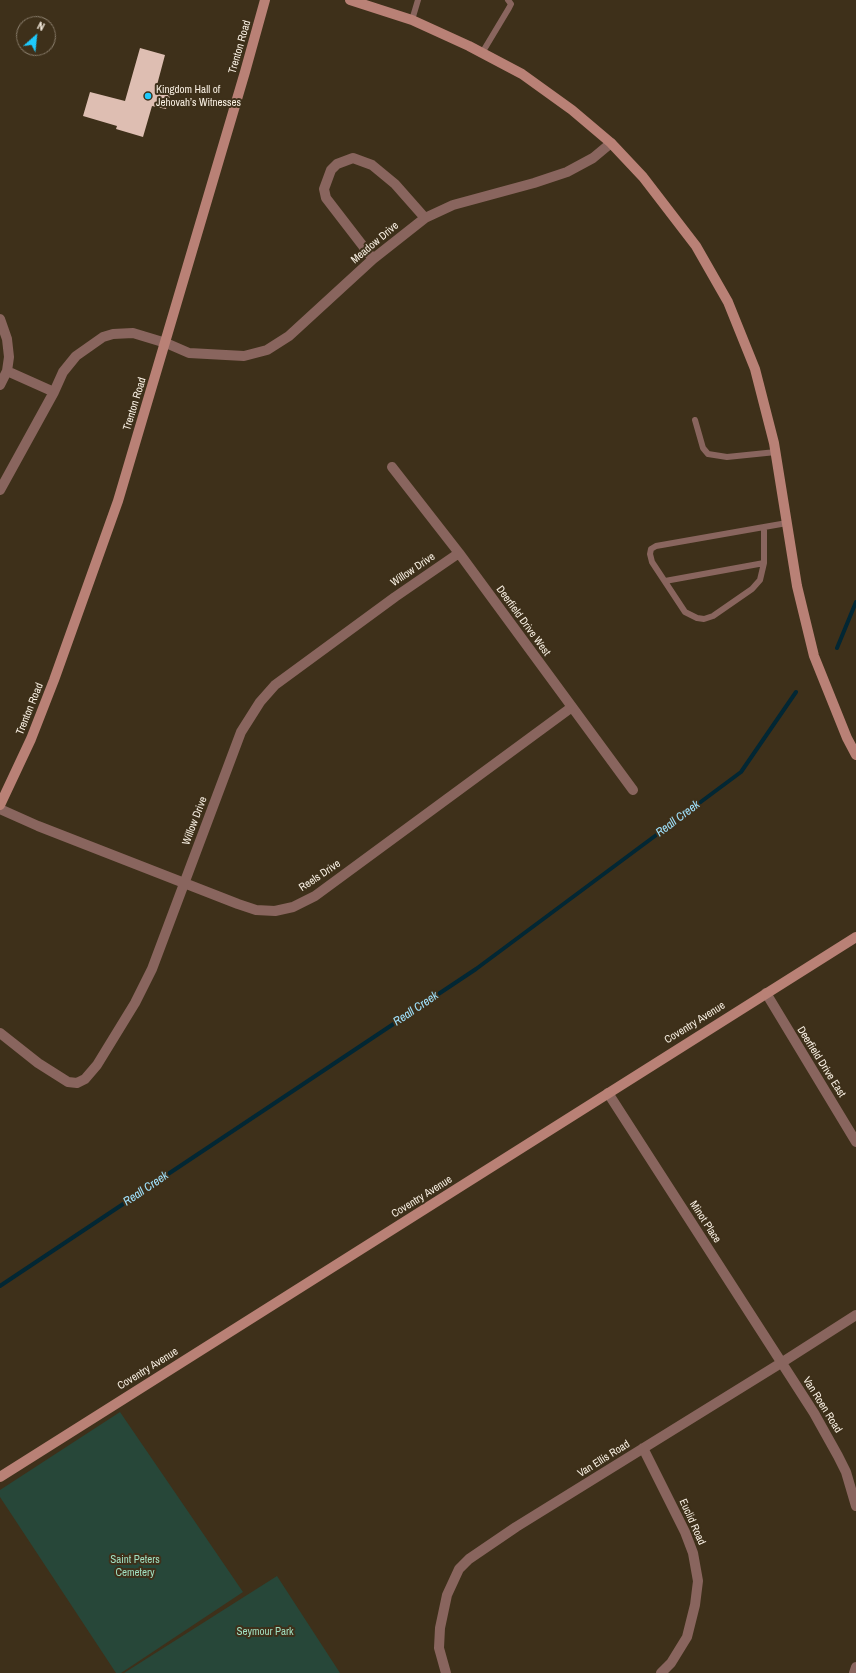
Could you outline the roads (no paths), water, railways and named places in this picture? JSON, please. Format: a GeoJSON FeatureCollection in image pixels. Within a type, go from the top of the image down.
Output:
{"type":"FeatureCollection","features":[{"type":"Feature","properties":{"kind":"street"},"geometry":{"type":"LineString","coordinates":[[350,0],[412,20],[482,53],[522,74],[572,110],[611,143],[643,177],[696,246],[728,302],[755,369],[776,452],[797,586],[814,656],[847,738],[856,755]]}},
{"type":"Feature","properties":{"kind":"street","name":"Trenton Road"},"geometry":{"type":"LineString","coordinates":[[0,805],[31,739],[54,680],[118,501],[166,343],[264,3]]}},
{"type":"Feature","properties":{"kind":"street","name":"Meadow Drive"},"geometry":{"type":"LineString","coordinates":[[0,490],[54,392],[57,382],[69,363],[84,349],[103,337],[133,333],[166,343],[188,353],[244,356],[267,350],[289,336],[373,259],[425,218],[453,205],[534,183],[567,172],[593,158],[611,143]]}},
{"type":"Feature","properties":{"kind":"street"},"geometry":{"type":"LineString","coordinates":[[373,259],[326,198],[324,189],[330,170],[337,164],[353,158],[372,165],[395,184],[425,218]]}},
{"type":"Feature","properties":{"kind":"street"},"geometry":{"type":"LineString","coordinates":[[0,319],[9,349],[7,371],[0,385]]}},
{"type":"Feature","properties":{"kind":"street"},"geometry":{"type":"LineString","coordinates":[[7,371],[54,392]]}},
{"type":"Feature","properties":{"kind":"street","name":"Deerfield Drive West"},"geometry":{"type":"LineString","coordinates":[[392,467],[459,553],[633,790]]}},
{"type":"Feature","properties":{"kind":"street","name":"Willow Drive"},"geometry":{"type":"LineString","coordinates":[[0,1033],[38,1063],[68,1082],[77,1083],[84,1079],[97,1065],[135,1003],[152,969],[241,732],[260,702],[282,681],[394,597],[459,553]]}},
{"type":"Feature","properties":{"kind":"street","name":"Reels Drive"},"geometry":{"type":"LineString","coordinates":[[0,809],[184,884],[256,910],[275,911],[293,907],[315,896],[572,708]]}},
{"type":"Feature","properties":{"kind":"street","name":"Coventry Avenue"},"geometry":{"type":"LineString","coordinates":[[0,1477],[856,937]]}},
{"type":"Feature","properties":{"kind":"street","name":"Deerfield Drive East"},"geometry":{"type":"LineString","coordinates":[[766,993],[856,1142]]}},
{"type":"Feature","properties":{"kind":"street","name":"Minot Place"},"geometry":{"type":"LineString","coordinates":[[608,1093],[781,1363]]}},
{"type":"Feature","properties":{"kind":"street","name":"Van Ellis Road"},"geometry":{"type":"LineString","coordinates":[[446,1673],[439,1648],[440,1628],[447,1595],[459,1569],[469,1559],[516,1527],[856,1315]]}},
{"type":"Feature","properties":{"kind":"street","name":"Van Roen Road"},"geometry":{"type":"LineString","coordinates":[[781,1363],[814,1413],[838,1456],[846,1472],[856,1506]]}},
{"type":"Feature","properties":{"kind":"street","name":"Euclid Road"},"geometry":{"type":"LineString","coordinates":[[644,1448],[685,1532],[693,1553],[698,1581],[695,1605],[687,1637],[671,1664],[661,1673]]}},
{"type":"Feature","properties":{"kind":"street"},"geometry":{"type":"LineString","coordinates":[[854,1673],[856,1667]]}},
{"type":"Feature","properties":{"kind":"lane"},"geometry":{"type":"LineString","coordinates":[[412,20],[418,0]]}},
{"type":"Feature","properties":{"kind":"lane"},"geometry":{"type":"LineString","coordinates":[[482,53],[511,4],[508,0]]}},
{"type":"Feature","properties":{"kind":"lane"},"geometry":{"type":"LineString","coordinates":[[695,420],[703,448],[708,454],[727,458],[776,452]]}},
{"type":"Feature","properties":{"kind":"lane"},"geometry":{"type":"LineString","coordinates":[[764,527],[764,563],[760,580],[752,589],[713,616],[697,618],[685,612],[652,562],[650,554],[651,549],[656,546],[764,527],[787,523]]}},
{"type":"Feature","properties":{"kind":"lane"},"geometry":{"type":"LineString","coordinates":[[665,581],[764,563]]}},
{"type":"Feature","properties":{"kind":"waterway","name":"Reall Creek"},"geometry":{"type":"LineString","coordinates":[[837,648],[856,602]]}},
{"type":"Feature","properties":{"kind":"waterway","name":"Reall Creek"},"geometry":{"type":"LineString","coordinates":[[0,1286],[476,969],[741,772],[796,692]]}},
{"type":"Feature","properties":{"kind":"place","name":"Kingdom Hall of Jehovah’s Witnesses"},"geometry":{"type":"Point","coordinates":[148,96]}},
{"type":"Feature","properties":{"kind":"park label","name":"Saint Peters Cemetery"},"geometry":{"type":"Point","coordinates":[135,1566]}},
{"type":"Feature","properties":{"kind":"park label","name":"Seymour Park"},"geometry":{"type":"Point","coordinates":[265,1632]}}]}
